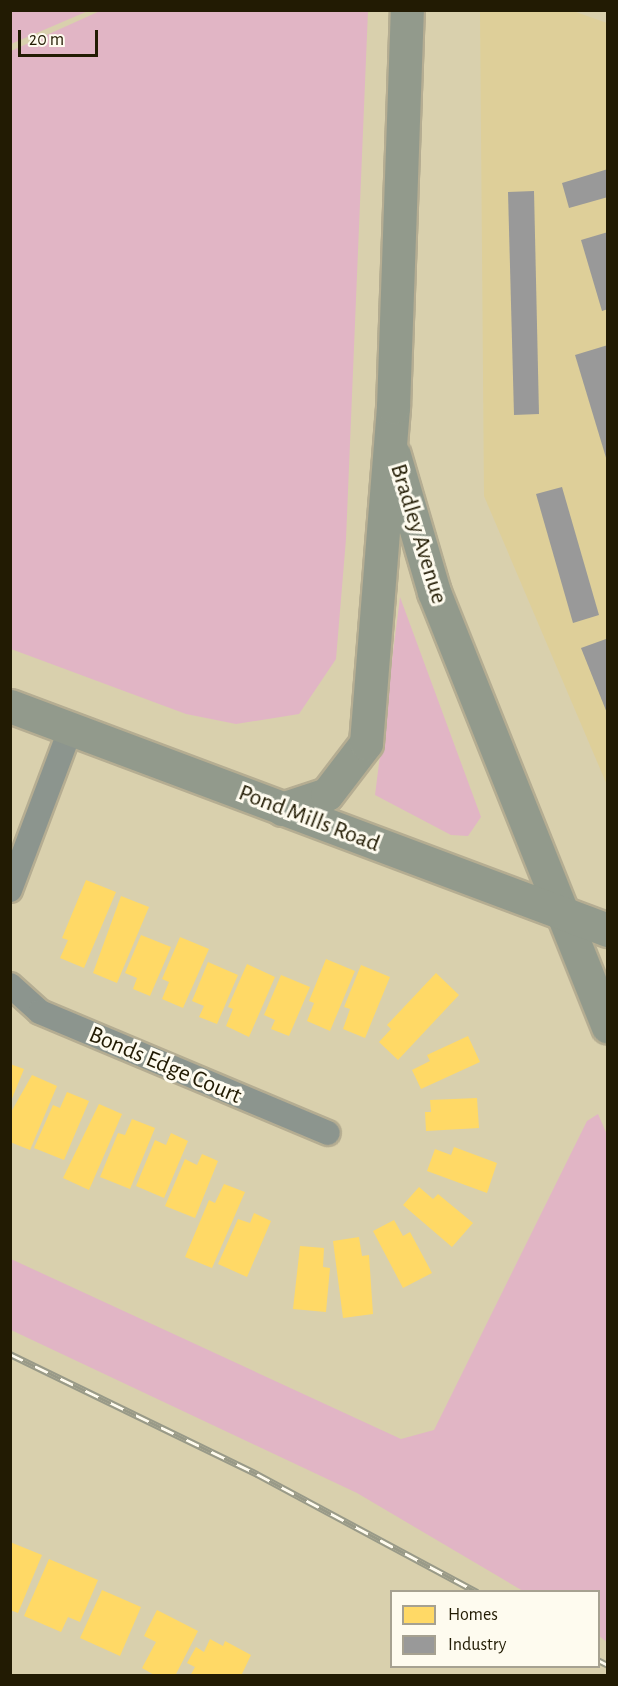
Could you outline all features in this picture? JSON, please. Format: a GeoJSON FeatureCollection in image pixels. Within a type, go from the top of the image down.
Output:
{"type":"FeatureCollection","features":[{"type":"Feature","properties":{"kind":"main road","name":"Bradley Avenue"},"geometry":{"type":"LineString","coordinates":[[407,10],[389,439],[434,592],[608,1026]]}},
{"type":"Feature","properties":{"kind":"main road"},"geometry":{"type":"LineString","coordinates":[[282,809],[327,794],[366,743],[389,439]]}},
{"type":"Feature","properties":{"kind":"main road","name":"Pond Mills Road"},"geometry":{"type":"LineString","coordinates":[[10,706],[608,930]]}},
{"type":"Feature","properties":{"kind":"street"},"geometry":{"type":"LineString","coordinates":[[10,890],[71,728]]}},
{"type":"Feature","properties":{"kind":"street","name":"Bonds Edge Court"},"geometry":{"type":"LineString","coordinates":[[10,985],[40,1012],[328,1133]]}},
{"type":"Feature","properties":{"kind":"shaded area"},"geometry":{"type":"Polygon","coordinates":[[[11,10],[88,10],[88,11],[11,44],[11,10]]]}},
{"type":"Feature","properties":{"kind":"shaded area"},"geometry":{"type":"Polygon","coordinates":[[[100,11],[368,11],[346,539],[336,659],[299,714],[236,724],[186,714],[11,649],[11,51],[100,11]]]}},
{"type":"Feature","properties":{"kind":"shaded area"},"geometry":{"type":"Polygon","coordinates":[[[480,11],[573,11],[607,23],[607,785],[484,496],[480,11]]]}},
{"type":"Feature","properties":{"kind":"shaded area"},"geometry":{"type":"Polygon","coordinates":[[[400,597],[481,817],[468,836],[451,835],[375,795],[400,597]]]}},
{"type":"Feature","properties":{"kind":"shaded area"},"geometry":{"type":"Polygon","coordinates":[[[598,1114],[608,1137],[607,1642],[600,1637],[600,1590],[521,1590],[357,1493],[11,1330],[11,1259],[401,1439],[434,1430],[587,1121],[598,1114]]]}},
{"type":"Feature","properties":{"kind":"building: Homes"},"geometry":{"type":"Polygon","coordinates":[[[86,880],[116,892],[84,968],[60,958],[68,940],[62,938],[86,880]]]}},
{"type":"Feature","properties":{"kind":"building: Homes"},"geometry":{"type":"Polygon","coordinates":[[[121,896],[149,907],[117,983],[93,973],[121,896]]]}},
{"type":"Feature","properties":{"kind":"building: Homes"},"geometry":{"type":"Polygon","coordinates":[[[141,935],[171,947],[150,996],[133,989],[137,978],[125,973],[141,935]]]}},
{"type":"Feature","properties":{"kind":"building: Homes"},"geometry":{"type":"Polygon","coordinates":[[[180,937],[209,949],[183,1008],[162,999],[169,982],[162,979],[180,937]]]}},
{"type":"Feature","properties":{"kind":"building: Homes"},"geometry":{"type":"Polygon","coordinates":[[[326,959],[355,971],[330,1031],[307,1021],[314,1003],[309,1001],[326,959]]]}},
{"type":"Feature","properties":{"kind":"building: Homes"},"geometry":{"type":"Polygon","coordinates":[[[208,962],[238,975],[217,1024],[199,1017],[204,1006],[192,1001],[208,962]]]}},
{"type":"Feature","properties":{"kind":"building: Homes"},"geometry":{"type":"Polygon","coordinates":[[[247,964],[275,977],[249,1037],[226,1026],[233,1009],[228,1007],[247,964]]]}},
{"type":"Feature","properties":{"kind":"building: Homes"},"geometry":{"type":"Polygon","coordinates":[[[361,965],[390,977],[365,1038],[343,1029],[350,1009],[344,1007],[361,965]]]}},
{"type":"Feature","properties":{"kind":"building: Homes"},"geometry":{"type":"Polygon","coordinates":[[[436,973],[459,995],[398,1060],[379,1042],[391,1029],[387,1025],[436,973]]]}},
{"type":"Feature","properties":{"kind":"building: Homes"},"geometry":{"type":"Polygon","coordinates":[[[281,975],[310,987],[289,1036],[271,1029],[275,1020],[264,1015],[281,975]]]}},
{"type":"Feature","properties":{"kind":"building: Homes"},"geometry":{"type":"Polygon","coordinates":[[[468,1036],[480,1062],[421,1089],[412,1070],[430,1061],[427,1055],[468,1036]]]}},
{"type":"Feature","properties":{"kind":"building: Homes"},"geometry":{"type":"Polygon","coordinates":[[[10,1064],[24,1069],[11,1101],[10,1101],[10,1064]]]}},
{"type":"Feature","properties":{"kind":"building: Homes"},"geometry":{"type":"Polygon","coordinates":[[[32,1075],[57,1086],[30,1150],[10,1142],[10,1114],[32,1075]]]}},
{"type":"Feature","properties":{"kind":"building: Homes"},"geometry":{"type":"Polygon","coordinates":[[[67,1092],[89,1101],[64,1160],[34,1148],[53,1105],[60,1108],[67,1092]]]}},
{"type":"Feature","properties":{"kind":"building: Homes"},"geometry":{"type":"Polygon","coordinates":[[[477,1098],[479,1128],[426,1131],[425,1112],[431,1112],[430,1100],[477,1098]]]}},
{"type":"Feature","properties":{"kind":"building: Homes"},"geometry":{"type":"Polygon","coordinates":[[[99,1104],[122,1114],[89,1190],[63,1178],[99,1104]]]}},
{"type":"Feature","properties":{"kind":"building: Homes"},"geometry":{"type":"Polygon","coordinates":[[[132,1119],[155,1128],[130,1189],[100,1177],[118,1133],[125,1135],[132,1119]]]}},
{"type":"Feature","properties":{"kind":"building: Homes"},"geometry":{"type":"Polygon","coordinates":[[[171,1133],[188,1141],[164,1198],[136,1186],[155,1140],[166,1145],[171,1133]]]}},
{"type":"Feature","properties":{"kind":"building: Homes"},"geometry":{"type":"Polygon","coordinates":[[[454,1147],[497,1163],[487,1193],[427,1171],[435,1149],[451,1155],[454,1147]]]}},
{"type":"Feature","properties":{"kind":"building: Homes"},"geometry":{"type":"Polygon","coordinates":[[[202,1154],[218,1161],[195,1218],[165,1206],[185,1159],[197,1165],[202,1154]]]}},
{"type":"Feature","properties":{"kind":"building: Homes"},"geometry":{"type":"Polygon","coordinates":[[[224,1184],[245,1192],[212,1268],[185,1257],[209,1200],[215,1203],[224,1184]]]}},
{"type":"Feature","properties":{"kind":"building: Homes"},"geometry":{"type":"Polygon","coordinates":[[[419,1187],[433,1199],[438,1194],[473,1223],[452,1247],[403,1205],[419,1187]]]}},
{"type":"Feature","properties":{"kind":"building: Homes"},"geometry":{"type":"Polygon","coordinates":[[[254,1213],[271,1221],[247,1277],[218,1264],[238,1219],[250,1223],[254,1213]]]}},
{"type":"Feature","properties":{"kind":"building: Homes"},"geometry":{"type":"Polygon","coordinates":[[[394,1220],[403,1236],[410,1232],[432,1273],[403,1288],[373,1231],[394,1220]]]}},
{"type":"Feature","properties":{"kind":"building: Homes"},"geometry":{"type":"Polygon","coordinates":[[[359,1237],[362,1256],[369,1255],[373,1314],[343,1318],[333,1241],[359,1237]]]}},
{"type":"Feature","properties":{"kind":"building: Homes"},"geometry":{"type":"Polygon","coordinates":[[[300,1246],[324,1248],[323,1267],[330,1268],[326,1312],[293,1309],[300,1246]]]}},
{"type":"Feature","properties":{"kind":"building: Homes"},"geometry":{"type":"Polygon","coordinates":[[[10,1542],[42,1555],[18,1613],[10,1610],[10,1542]]]}},
{"type":"Feature","properties":{"kind":"building: Homes"},"geometry":{"type":"Polygon","coordinates":[[[49,1559],[98,1580],[80,1622],[68,1617],[61,1632],[24,1616],[49,1559]]]}},
{"type":"Feature","properties":{"kind":"building: Homes"},"geometry":{"type":"Polygon","coordinates":[[[102,1590],[141,1607],[120,1656],[80,1638],[102,1590]]]}},
{"type":"Feature","properties":{"kind":"building: Homes"},"geometry":{"type":"Polygon","coordinates":[[[157,1610],[198,1631],[175,1676],[156,1676],[142,1668],[156,1642],[144,1636],[157,1610]]]}},
{"type":"Feature","properties":{"kind":"building: Homes"},"geometry":{"type":"Polygon","coordinates":[[[210,1639],[223,1646],[225,1641],[251,1655],[241,1676],[190,1676],[195,1667],[187,1663],[196,1647],[204,1652],[210,1639]]]}},
{"type":"Feature","properties":{"kind":"building: Industry"},"geometry":{"type":"Polygon","coordinates":[[[608,169],[608,197],[569,208],[562,183],[608,169]]]}},
{"type":"Feature","properties":{"kind":"building: Industry"},"geometry":{"type":"Polygon","coordinates":[[[534,191],[539,414],[514,415],[508,192],[534,191]]]}},
{"type":"Feature","properties":{"kind":"building: Industry"},"geometry":{"type":"Polygon","coordinates":[[[608,232],[608,309],[602,311],[581,240],[608,232]]]}},
{"type":"Feature","properties":{"kind":"building: Industry"},"geometry":{"type":"Polygon","coordinates":[[[608,345],[608,461],[607,461],[575,355],[608,345]]]}},
{"type":"Feature","properties":{"kind":"building: Industry"},"geometry":{"type":"Polygon","coordinates":[[[562,487],[599,615],[573,623],[536,494],[562,487]]]}},
{"type":"Feature","properties":{"kind":"building: Industry"},"geometry":{"type":"Polygon","coordinates":[[[606,639],[608,643],[607,713],[581,648],[606,639]]]}},
{"type":"Feature","properties":{"kind":"railway"},"geometry":{"type":"LineString","coordinates":[[10,1354],[257,1474],[473,1590]]}},
{"type":"Feature","properties":{"kind":"railway"},"geometry":{"type":"LineString","coordinates":[[600,1661],[608,1665]]}}]}
